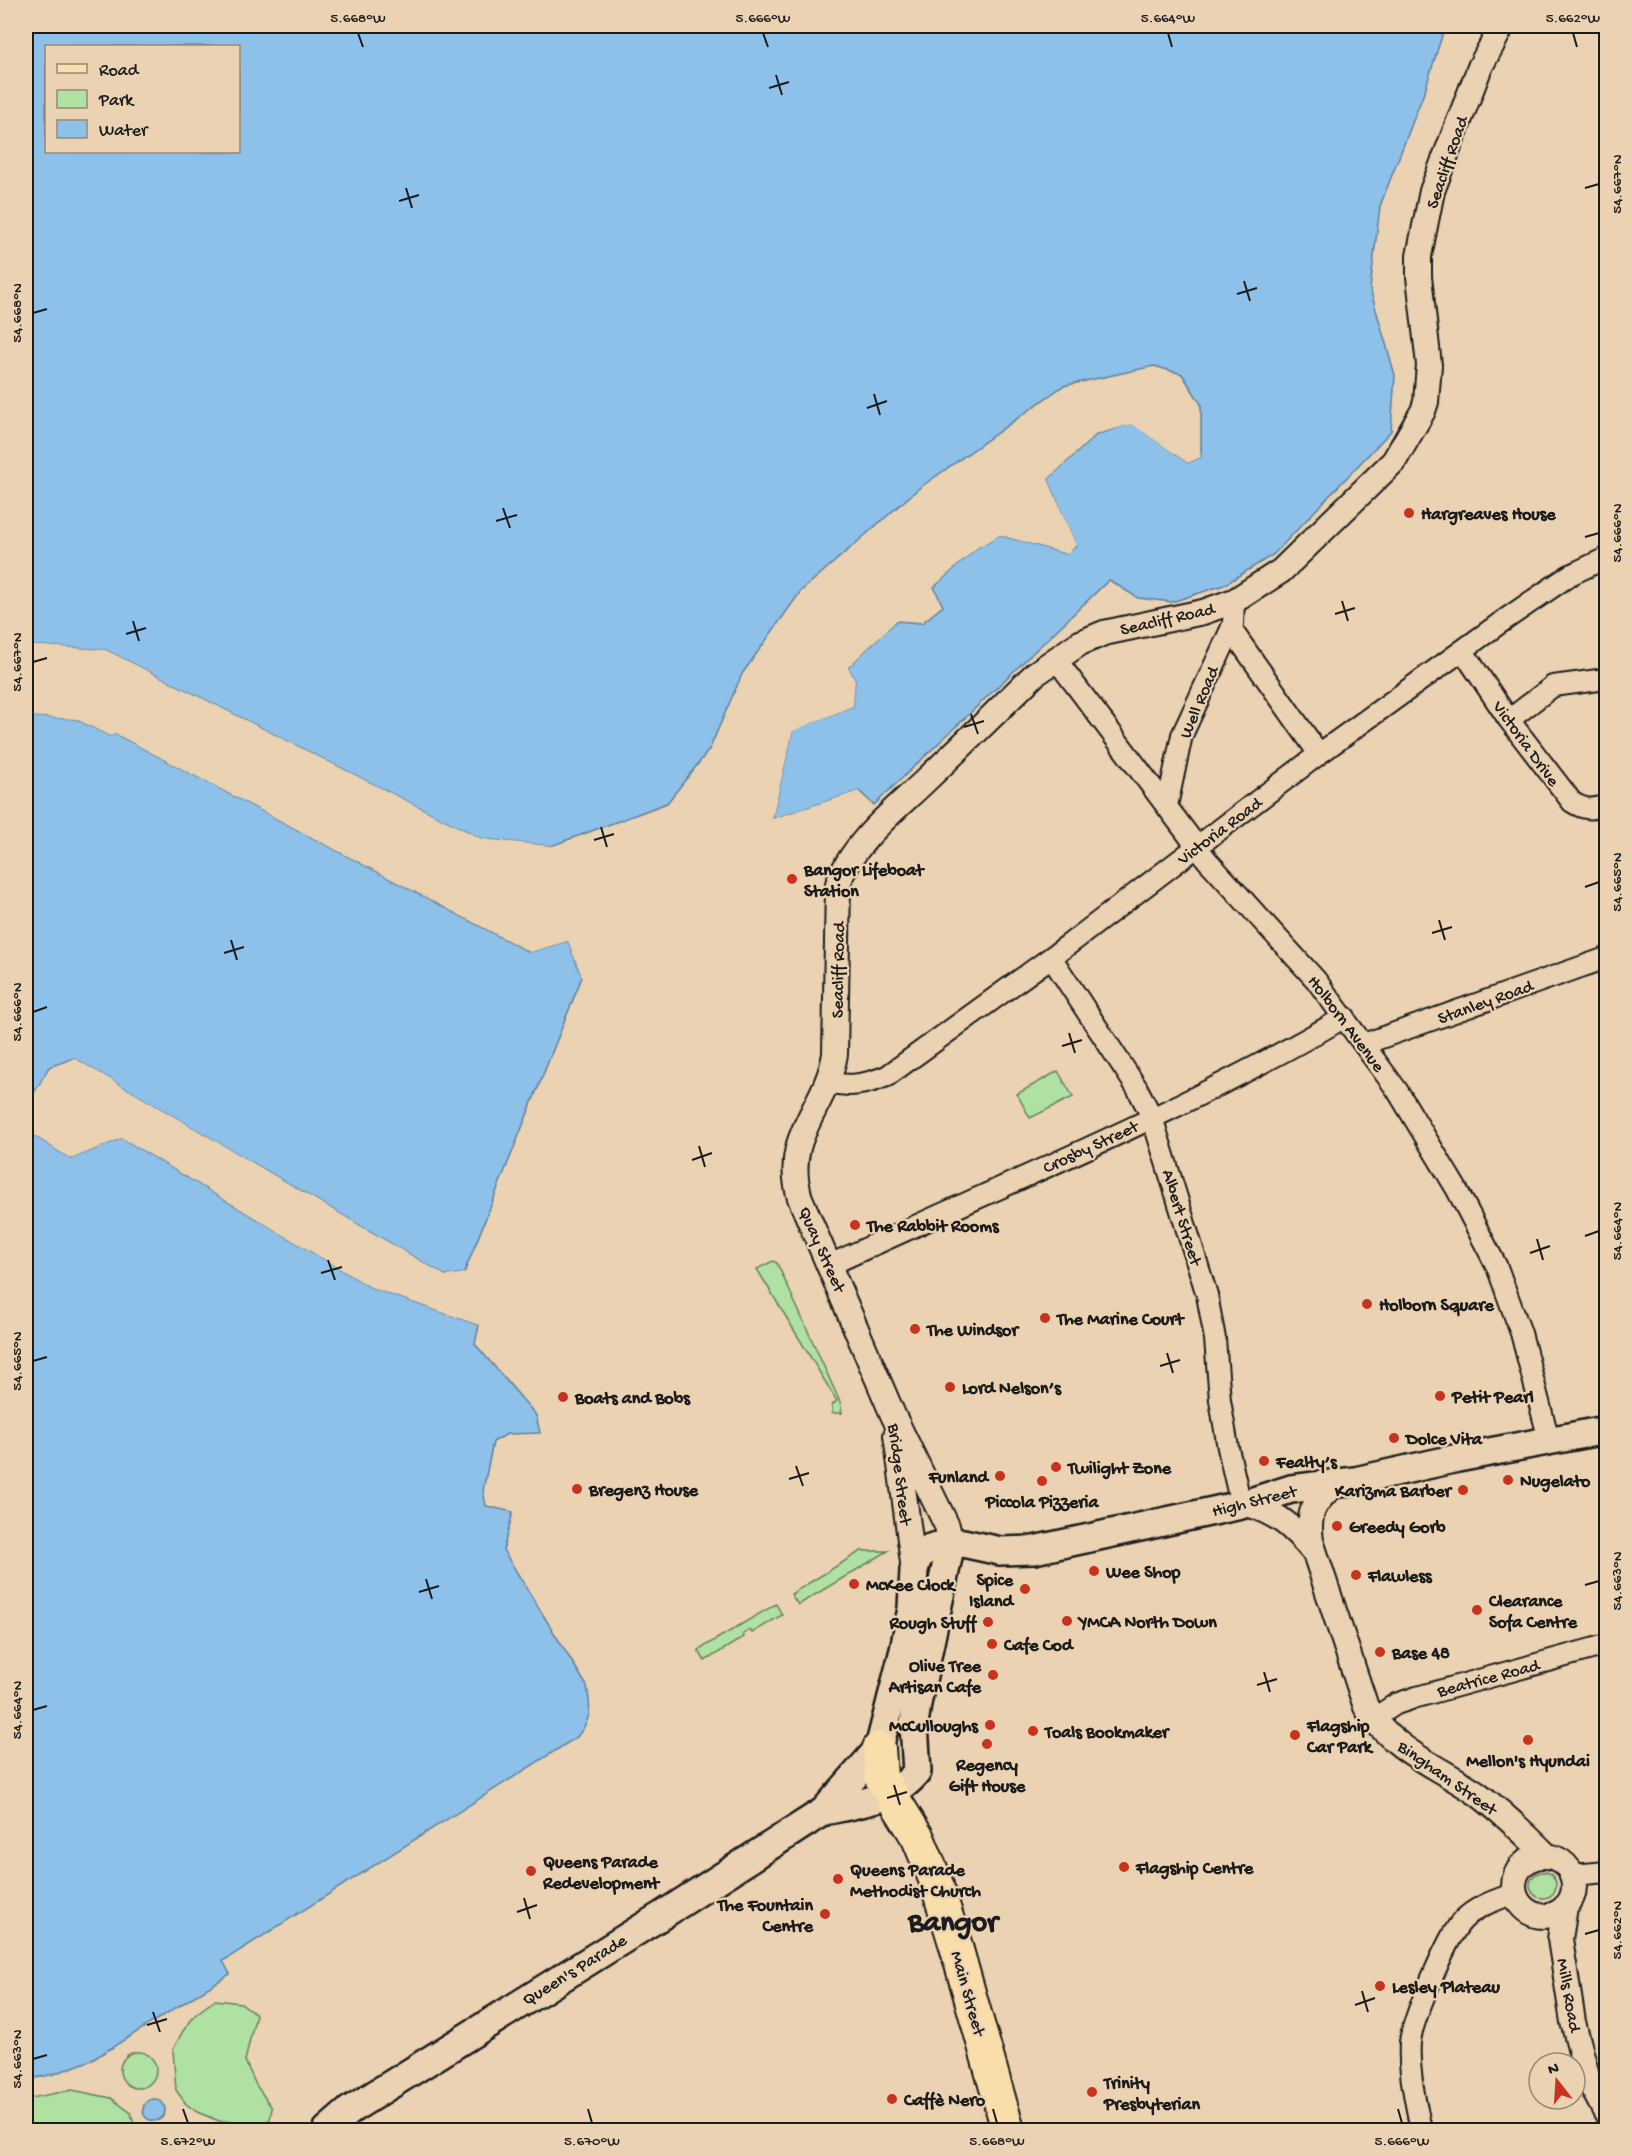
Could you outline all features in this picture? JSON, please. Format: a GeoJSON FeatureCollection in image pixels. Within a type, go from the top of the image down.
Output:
{"type":"FeatureCollection","features":[{"type":"Feature","properties":{"kind":"main road","name":"High Street"},"geometry":{"type":"LineString","coordinates":[[914,1570],[922,1552],[951,1543],[963,1543],[1000,1551],[1034,1550],[1243,1504],[1292,1489],[1335,1484],[1606,1430]]}},
{"type":"Feature","properties":{"kind":"main road"},"geometry":{"type":"LineString","coordinates":[[824,1811],[890,1794],[906,1783],[918,1768],[915,1743],[917,1704],[951,1543]]}},
{"type":"Feature","properties":{"kind":"main road","name":"Bridge Street"},"geometry":{"type":"LineString","coordinates":[[824,1811],[879,1748],[904,1650],[912,1608],[914,1570]]}},
{"type":"Feature","properties":{"kind":"main road","name":"Main Street"},"geometry":{"type":"LineString","coordinates":[[879,1748],[881,1778],[918,1838],[935,1880],[1008,2130]]}},
{"type":"Feature","properties":{"kind":"main road","name":"Queen's Parade"},"geometry":{"type":"LineString","coordinates":[[327,2130],[350,2110],[824,1811]]}},
{"type":"Feature","properties":{"kind":"street","name":"Seacliff Road"},"geometry":{"type":"LineString","coordinates":[[828,1082],[835,1054],[838,884],[849,858],[1035,674],[1055,658],[1080,643],[1104,633],[1203,612],[1234,601],[1281,571],[1394,461],[1423,411],[1429,365],[1419,277],[1419,256],[1432,191],[1480,67],[1502,26]]}},
{"type":"Feature","properties":{"kind":"street","name":"Victoria Road"},"geometry":{"type":"LineString","coordinates":[[828,1082],[842,1086],[858,1085],[887,1076],[1051,957],[1319,754],[1570,575],[1606,558]]}},
{"type":"Feature","properties":{"kind":"street","name":"Well Road"},"geometry":{"type":"LineString","coordinates":[[1167,806],[1182,735],[1232,629],[1234,601]]}},
{"type":"Feature","properties":{"kind":"street"},"geometry":{"type":"LineString","coordinates":[[1232,629],[1319,754]]}},
{"type":"Feature","properties":{"kind":"street","name":"Victoria Drive"},"geometry":{"type":"LineString","coordinates":[[1463,651],[1509,720],[1572,802],[1581,808],[1592,809],[1606,805]]}},
{"type":"Feature","properties":{"kind":"street","name":"Holborn Avenue"},"geometry":{"type":"LineString","coordinates":[[1055,658],[1197,847],[1316,980],[1397,1090],[1443,1164],[1489,1250],[1521,1333],[1549,1440]]}},
{"type":"Feature","properties":{"kind":"street"},"geometry":{"type":"LineString","coordinates":[[1509,720],[1553,686],[1606,679]]}},
{"type":"Feature","properties":{"kind":"street","name":"Albert Street"},"geometry":{"type":"LineString","coordinates":[[1051,957],[1137,1088],[1152,1117],[1207,1295],[1215,1339],[1220,1400],[1228,1448],[1243,1504]]}},
{"type":"Feature","properties":{"kind":"street","name":"Stanley Road"},"geometry":{"type":"LineString","coordinates":[[1364,1044],[1606,958]]}},
{"type":"Feature","properties":{"kind":"street","name":"Crosby Street"},"geometry":{"type":"LineString","coordinates":[[831,1265],[1152,1117],[1284,1053],[1345,1017]]}},
{"type":"Feature","properties":{"kind":"street","name":"Quay Street"},"geometry":{"type":"LineString","coordinates":[[828,1082],[804,1127],[797,1148],[796,1183],[800,1198],[831,1265],[893,1415]]}},
{"type":"Feature","properties":{"kind":"street","name":"Bridge Street"},"geometry":{"type":"LineString","coordinates":[[893,1415],[947,1526],[951,1543]]}},
{"type":"Feature","properties":{"kind":"street","name":"Bridge Street"},"geometry":{"type":"LineString","coordinates":[[893,1415],[914,1570]]}},
{"type":"Feature","properties":{"kind":"street","name":"Bingham Street"},"geometry":{"type":"LineString","coordinates":[[1335,1484],[1322,1494],[1310,1516],[1310,1534],[1366,1707],[1373,1719],[1408,1752],[1480,1796],[1547,1856]]}},
{"type":"Feature","properties":{"kind":"street","name":"Bingham Street"},"geometry":{"type":"LineString","coordinates":[[1243,1504],[1264,1509],[1284,1520],[1315,1554]]}},
{"type":"Feature","properties":{"kind":"street","name":"Beatrice Road"},"geometry":{"type":"LineString","coordinates":[[1373,1719],[1396,1704],[1417,1697],[1606,1645]]}},
{"type":"Feature","properties":{"kind":"street"},"geometry":{"type":"LineString","coordinates":[[1547,1856],[1561,1862],[1573,1875],[1573,1890],[1570,1900],[1557,1913],[1539,1915],[1524,1908],[1515,1893],[1516,1875],[1521,1866],[1537,1857],[1547,1856]]}},
{"type":"Feature","properties":{"kind":"street"},"geometry":{"type":"LineString","coordinates":[[1573,1875],[1606,1872]]}},
{"type":"Feature","properties":{"kind":"street"},"geometry":{"type":"LineString","coordinates":[[1421,2130],[1412,2076],[1410,2043],[1413,2026],[1425,1994],[1461,1922],[1478,1908],[1515,1893]]}},
{"type":"Feature","properties":{"kind":"street","name":"Mills Road"},"geometry":{"type":"LineString","coordinates":[[1565,1907],[1560,1939],[1573,2022],[1588,2079],[1606,2113]]}},
{"type":"Feature","properties":{"kind":"green space"},"geometry":{"type":"Polygon","coordinates":[[[1058,1071],[1073,1097],[1030,1118],[1017,1094],[1058,1071]]]}},
{"type":"Feature","properties":{"kind":"green space"},"geometry":{"type":"Polygon","coordinates":[[[773,1261],[777,1263],[840,1402],[842,1413],[832,1413],[832,1405],[837,1401],[757,1269],[773,1261]]]}},
{"type":"Feature","properties":{"kind":"green space"},"geometry":{"type":"Polygon","coordinates":[[[861,1551],[888,1551],[798,1605],[791,1594],[861,1551]]]}},
{"type":"Feature","properties":{"kind":"green space"},"geometry":{"type":"Polygon","coordinates":[[[776,1604],[782,1615],[752,1633],[750,1630],[743,1634],[744,1637],[705,1661],[698,1650],[776,1604]]]}},
{"type":"Feature","properties":{"kind":"green space"},"geometry":{"type":"Polygon","coordinates":[[[1543,1872],[1552,1876],[1556,1885],[1552,1894],[1543,1898],[1534,1894],[1530,1885],[1534,1876],[1543,1872]]]}},
{"type":"Feature","properties":{"kind":"green space"},"geometry":{"type":"Polygon","coordinates":[[[215,2000],[241,2003],[256,2014],[245,2061],[256,2085],[272,2108],[270,2120],[260,2123],[219,2121],[197,2112],[186,2104],[176,2090],[173,2050],[183,2031],[196,2014],[215,2000]]]}},
{"type":"Feature","properties":{"kind":"green space"},"geometry":{"type":"Polygon","coordinates":[[[138,2052],[151,2057],[156,2070],[151,2083],[138,2088],[125,2083],[120,2070],[125,2057],[138,2052]]]}},
{"type":"Feature","properties":{"kind":"green space"},"geometry":{"type":"Polygon","coordinates":[[[72,2090],[111,2098],[131,2113],[135,2129],[26,2130],[26,2099],[72,2090]]]}},
{"type":"Feature","properties":{"kind":"water"},"geometry":{"type":"Polygon","coordinates":[[[26,26],[1445,26],[1425,90],[1380,206],[1370,289],[1395,375],[1391,431],[1274,554],[1224,585],[1172,602],[1138,598],[1109,580],[874,805],[859,791],[772,819],[793,730],[853,706],[855,680],[848,667],[896,621],[922,623],[943,606],[934,587],[978,547],[1000,535],[1066,554],[1076,546],[1048,479],[1096,435],[1132,423],[1188,463],[1201,457],[1201,404],[1182,374],[1154,366],[1063,386],[918,489],[801,591],[742,674],[709,750],[667,803],[551,846],[482,839],[106,650],[26,645],[26,26]]]}},
{"type":"Feature","properties":{"kind":"water"},"geometry":{"type":"Polygon","coordinates":[[[26,716],[76,719],[110,736],[116,734],[529,952],[568,941],[582,977],[464,1273],[446,1276],[74,1058],[49,1067],[28,1105],[26,1130],[26,716]]]}},
{"type":"Feature","properties":{"kind":"water"},"geometry":{"type":"Polygon","coordinates":[[[26,1130],[71,1159],[122,1138],[372,1288],[479,1325],[475,1344],[536,1415],[540,1433],[507,1434],[493,1442],[483,1490],[486,1506],[513,1512],[503,1550],[587,1686],[590,1707],[588,1719],[577,1737],[223,1961],[230,1974],[92,2060],[54,2074],[26,2080],[26,1130]]]}},
{"type":"Feature","properties":{"kind":"water"},"geometry":{"type":"Polygon","coordinates":[[[154,2099],[162,2102],[165,2110],[162,2118],[154,2121],[146,2118],[143,2110],[146,2102],[154,2099]]]}},
{"type":"Feature","properties":{"kind":"pier"},"geometry":{"type":"Polygon","coordinates":[[[1133,421],[1188,459],[1198,455],[1198,444],[1201,457],[1188,463],[1132,424],[1096,434],[1048,479],[1076,545],[1067,554],[1000,535],[978,547],[931,589],[932,585],[976,545],[999,532],[1066,550],[1073,545],[1045,478],[1095,432],[1133,421]]]}},
{"type":"Feature","properties":{"kind":"pier"},"geometry":{"type":"Polygon","coordinates":[[[899,618],[848,667],[855,680],[853,706],[793,731],[772,819],[859,791],[858,795],[771,822],[769,819],[790,729],[850,704],[852,681],[845,665],[894,619],[899,618]]]}},
{"type":"Feature","properties":{"kind":"pier"},"geometry":{"type":"Polygon","coordinates":[[[26,645],[106,650],[482,839],[551,846],[563,845],[551,849],[481,842],[105,653],[26,648],[26,645]]]}},
{"type":"Feature","properties":{"kind":"pier"},"geometry":{"type":"Polygon","coordinates":[[[26,713],[77,716],[110,733],[117,732],[530,949],[569,938],[585,976],[582,977],[568,941],[530,952],[116,734],[110,736],[76,719],[26,716],[26,713]]]}},
{"type":"Feature","properties":{"kind":"pier"},"geometry":{"type":"Polygon","coordinates":[[[74,1058],[446,1276],[464,1273],[465,1275],[445,1279],[73,1061],[52,1070],[31,1106],[29,1128],[72,1156],[123,1135],[373,1286],[478,1321],[479,1325],[372,1288],[122,1138],[71,1159],[26,1130],[28,1105],[47,1072],[74,1058]]]}},
{"type":"Feature","properties":{"kind":"place","name":"Hargreaves House"},"geometry":{"type":"Point","coordinates":[1409,513]}},
{"type":"Feature","properties":{"kind":"place","name":"Bangor Lifeboat Station"},"geometry":{"type":"Point","coordinates":[792,879]}},
{"type":"Feature","properties":{"kind":"place","name":"The Rabbit Rooms"},"geometry":{"type":"Point","coordinates":[855,1225]}},
{"type":"Feature","properties":{"kind":"place","name":"Holborn Square"},"geometry":{"type":"Point","coordinates":[1367,1304]}},
{"type":"Feature","properties":{"kind":"place","name":"The Marine Court"},"geometry":{"type":"Point","coordinates":[1045,1318]}},
{"type":"Feature","properties":{"kind":"place","name":"The Windsor"},"geometry":{"type":"Point","coordinates":[915,1329]}},
{"type":"Feature","properties":{"kind":"place","name":"Lord Nelson’s"},"geometry":{"type":"Point","coordinates":[950,1387]}},
{"type":"Feature","properties":{"kind":"place","name":"Petit Pearl"},"geometry":{"type":"Point","coordinates":[1440,1396]}},
{"type":"Feature","properties":{"kind":"place","name":"Boats and Bobs"},"geometry":{"type":"Point","coordinates":[563,1397]}},
{"type":"Feature","properties":{"kind":"place","name":"Dolce Vita"},"geometry":{"type":"Point","coordinates":[1394,1438]}},
{"type":"Feature","properties":{"kind":"place","name":"Fealty’s"},"geometry":{"type":"Point","coordinates":[1264,1461]}},
{"type":"Feature","properties":{"kind":"place","name":"Twilight Zone"},"geometry":{"type":"Point","coordinates":[1056,1467]}},
{"type":"Feature","properties":{"kind":"place","name":"Funland"},"geometry":{"type":"Point","coordinates":[1000,1476]}},
{"type":"Feature","properties":{"kind":"place","name":"Nugelato"},"geometry":{"type":"Point","coordinates":[1508,1480]}},
{"type":"Feature","properties":{"kind":"place","name":"Piccola Pizzeria"},"geometry":{"type":"Point","coordinates":[1042,1481]}},
{"type":"Feature","properties":{"kind":"place","name":"Bregenz House"},"geometry":{"type":"Point","coordinates":[577,1489]}},
{"type":"Feature","properties":{"kind":"place","name":"Karizma Barber"},"geometry":{"type":"Point","coordinates":[1463,1490]}},
{"type":"Feature","properties":{"kind":"place","name":"Greedy Gorb"},"geometry":{"type":"Point","coordinates":[1337,1526]}},
{"type":"Feature","properties":{"kind":"place","name":"Wee Shop"},"geometry":{"type":"Point","coordinates":[1094,1571]}},
{"type":"Feature","properties":{"kind":"place","name":"Flawless"},"geometry":{"type":"Point","coordinates":[1356,1575]}},
{"type":"Feature","properties":{"kind":"place","name":"McKee Clock"},"geometry":{"type":"Point","coordinates":[854,1584]}},
{"type":"Feature","properties":{"kind":"place","name":"Spice Island"},"geometry":{"type":"Point","coordinates":[1025,1589]}},
{"type":"Feature","properties":{"kind":"place","name":"Clearance Sofa Centre"},"geometry":{"type":"Point","coordinates":[1477,1610]}},
{"type":"Feature","properties":{"kind":"place","name":"YMCA North Down"},"geometry":{"type":"Point","coordinates":[1067,1621]}},
{"type":"Feature","properties":{"kind":"place","name":"Rough Stuff"},"geometry":{"type":"Point","coordinates":[988,1622]}},
{"type":"Feature","properties":{"kind":"place","name":"Cafe Cod"},"geometry":{"type":"Point","coordinates":[992,1644]}},
{"type":"Feature","properties":{"kind":"place","name":"Base 48"},"geometry":{"type":"Point","coordinates":[1380,1652]}},
{"type":"Feature","properties":{"kind":"place","name":"Olive Tree Artisan Cafe"},"geometry":{"type":"Point","coordinates":[993,1675]}},
{"type":"Feature","properties":{"kind":"place","name":"McCulloughs"},"geometry":{"type":"Point","coordinates":[990,1725]}},
{"type":"Feature","properties":{"kind":"place","name":"Toals Bookmaker"},"geometry":{"type":"Point","coordinates":[1033,1731]}},
{"type":"Feature","properties":{"kind":"place","name":"Flagship Car Park"},"geometry":{"type":"Point","coordinates":[1295,1735]}},
{"type":"Feature","properties":{"kind":"place","name":"Mellon's Hyundai"},"geometry":{"type":"Point","coordinates":[1528,1740]}},
{"type":"Feature","properties":{"kind":"place","name":"Regency Gift House"},"geometry":{"type":"Point","coordinates":[987,1744]}},
{"type":"Feature","properties":{"kind":"place","name":"Flagship Centre"},"geometry":{"type":"Point","coordinates":[1124,1867]}},
{"type":"Feature","properties":{"kind":"place","name":"Queens Parade Redevelopment"},"geometry":{"type":"Point","coordinates":[531,1871]}},
{"type":"Feature","properties":{"kind":"place","name":"Queens Parade Methodist Church"},"geometry":{"type":"Point","coordinates":[838,1879]}},
{"type":"Feature","properties":{"kind":"place","name":"The Fountain Centre"},"geometry":{"type":"Point","coordinates":[825,1914]}},
{"type":"Feature","properties":{"kind":"place","name":"Lesley Plateau"},"geometry":{"type":"Point","coordinates":[1380,1986]}},
{"type":"Feature","properties":{"kind":"place","name":"Trinity Presbyterian"},"geometry":{"type":"Point","coordinates":[1092,2092]}},
{"type":"Feature","properties":{"kind":"place","name":"Caffè Nero"},"geometry":{"type":"Point","coordinates":[892,2099]}},
{"type":"Feature","properties":{"kind":"district","name":"Bangor"},"geometry":{"type":"Point","coordinates":[953,1920]}}]}
